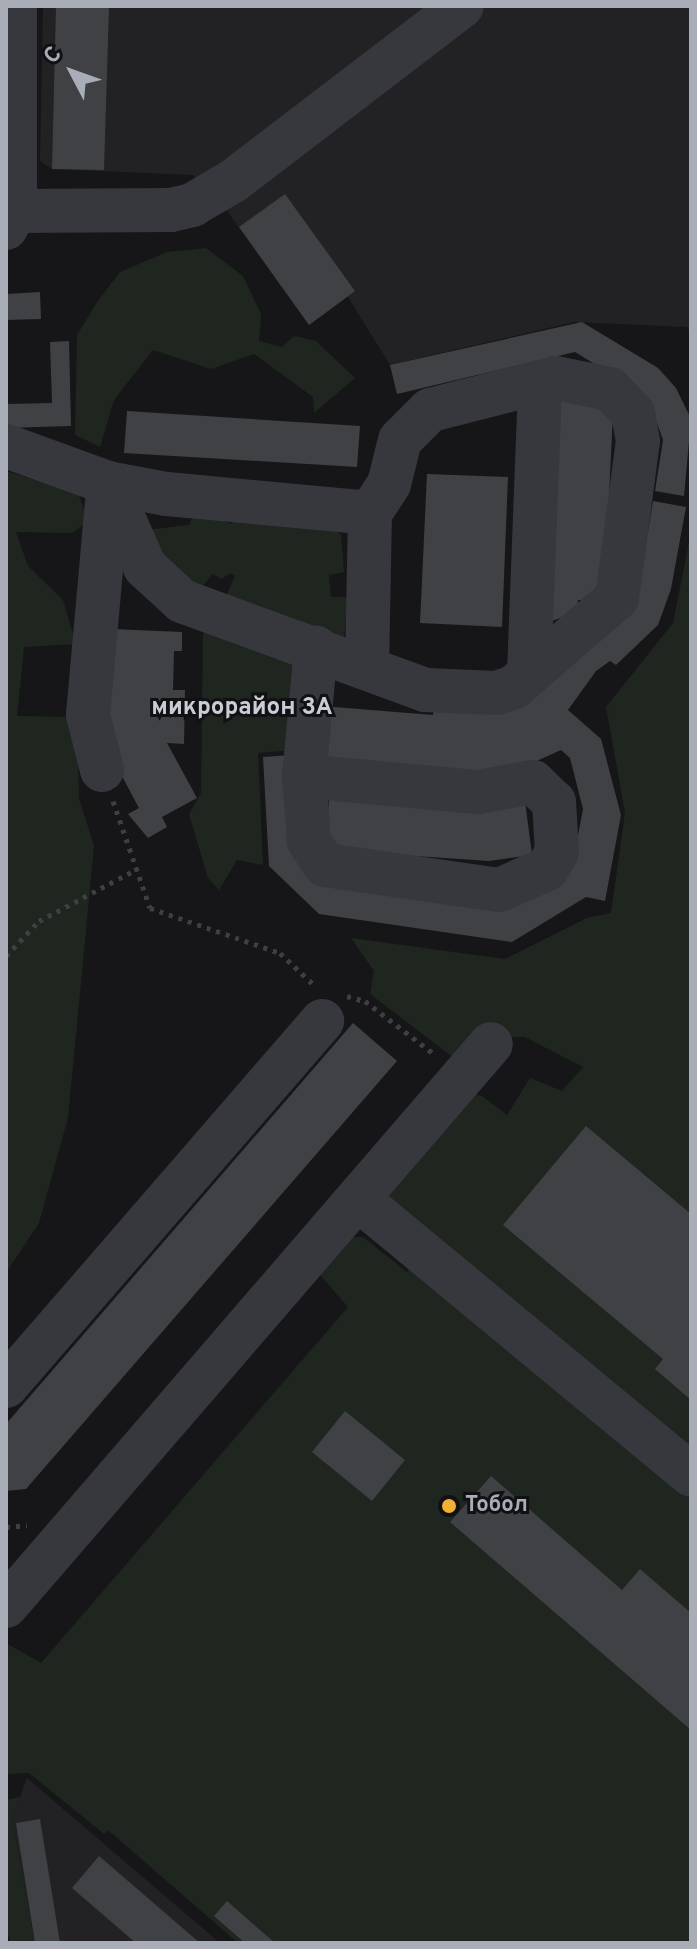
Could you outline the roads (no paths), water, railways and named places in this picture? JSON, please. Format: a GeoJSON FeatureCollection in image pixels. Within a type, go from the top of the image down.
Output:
{"type":"FeatureCollection","features":[{"type":"Feature","properties":{"kind":"street"},"geometry":{"type":"LineString","coordinates":[[15,6],[11,219],[171,210],[192,205],[233,181],[462,6]]}},
{"type":"Feature","properties":{"kind":"street"},"geometry":{"type":"LineString","coordinates":[[108,483],[159,585],[182,601],[425,690],[496,693],[529,673],[617,598],[638,441],[633,413],[610,389],[587,380],[540,382],[421,417],[400,440],[389,484],[370,513],[367,667]]}},
{"type":"Feature","properties":{"kind":"street"},"geometry":{"type":"LineString","coordinates":[[529,673],[540,382]]}},
{"type":"Feature","properties":{"kind":"street"},"geometry":{"type":"LineString","coordinates":[[6,446],[108,483],[370,513]]}},
{"type":"Feature","properties":{"kind":"street"},"geometry":{"type":"LineString","coordinates":[[102,770],[88,715],[108,483]]}},
{"type":"Feature","properties":{"kind":"street"},"geometry":{"type":"LineString","coordinates":[[304,776],[478,792],[533,782],[554,802],[557,852],[547,869],[499,890],[341,871],[315,857],[309,841],[304,776],[316,648]]}},
{"type":"Feature","properties":{"kind":"street"},"geometry":{"type":"LineString","coordinates":[[6,1385],[328,1001]]}},
{"type":"Feature","properties":{"kind":"street"},"geometry":{"type":"LineString","coordinates":[[6,1606],[491,1044]]}},
{"type":"Feature","properties":{"kind":"street"},"geometry":{"type":"LineString","coordinates":[[358,1199],[691,1474]]}},
{"type":"Feature","properties":{"kind":"place","name":"Тобол"},"geometry":{"type":"Point","coordinates":[449,1506]}},
{"type":"Feature","properties":{"kind":"district","name":"микрорайон 3А"},"geometry":{"type":"Point","coordinates":[242,709]}}]}
